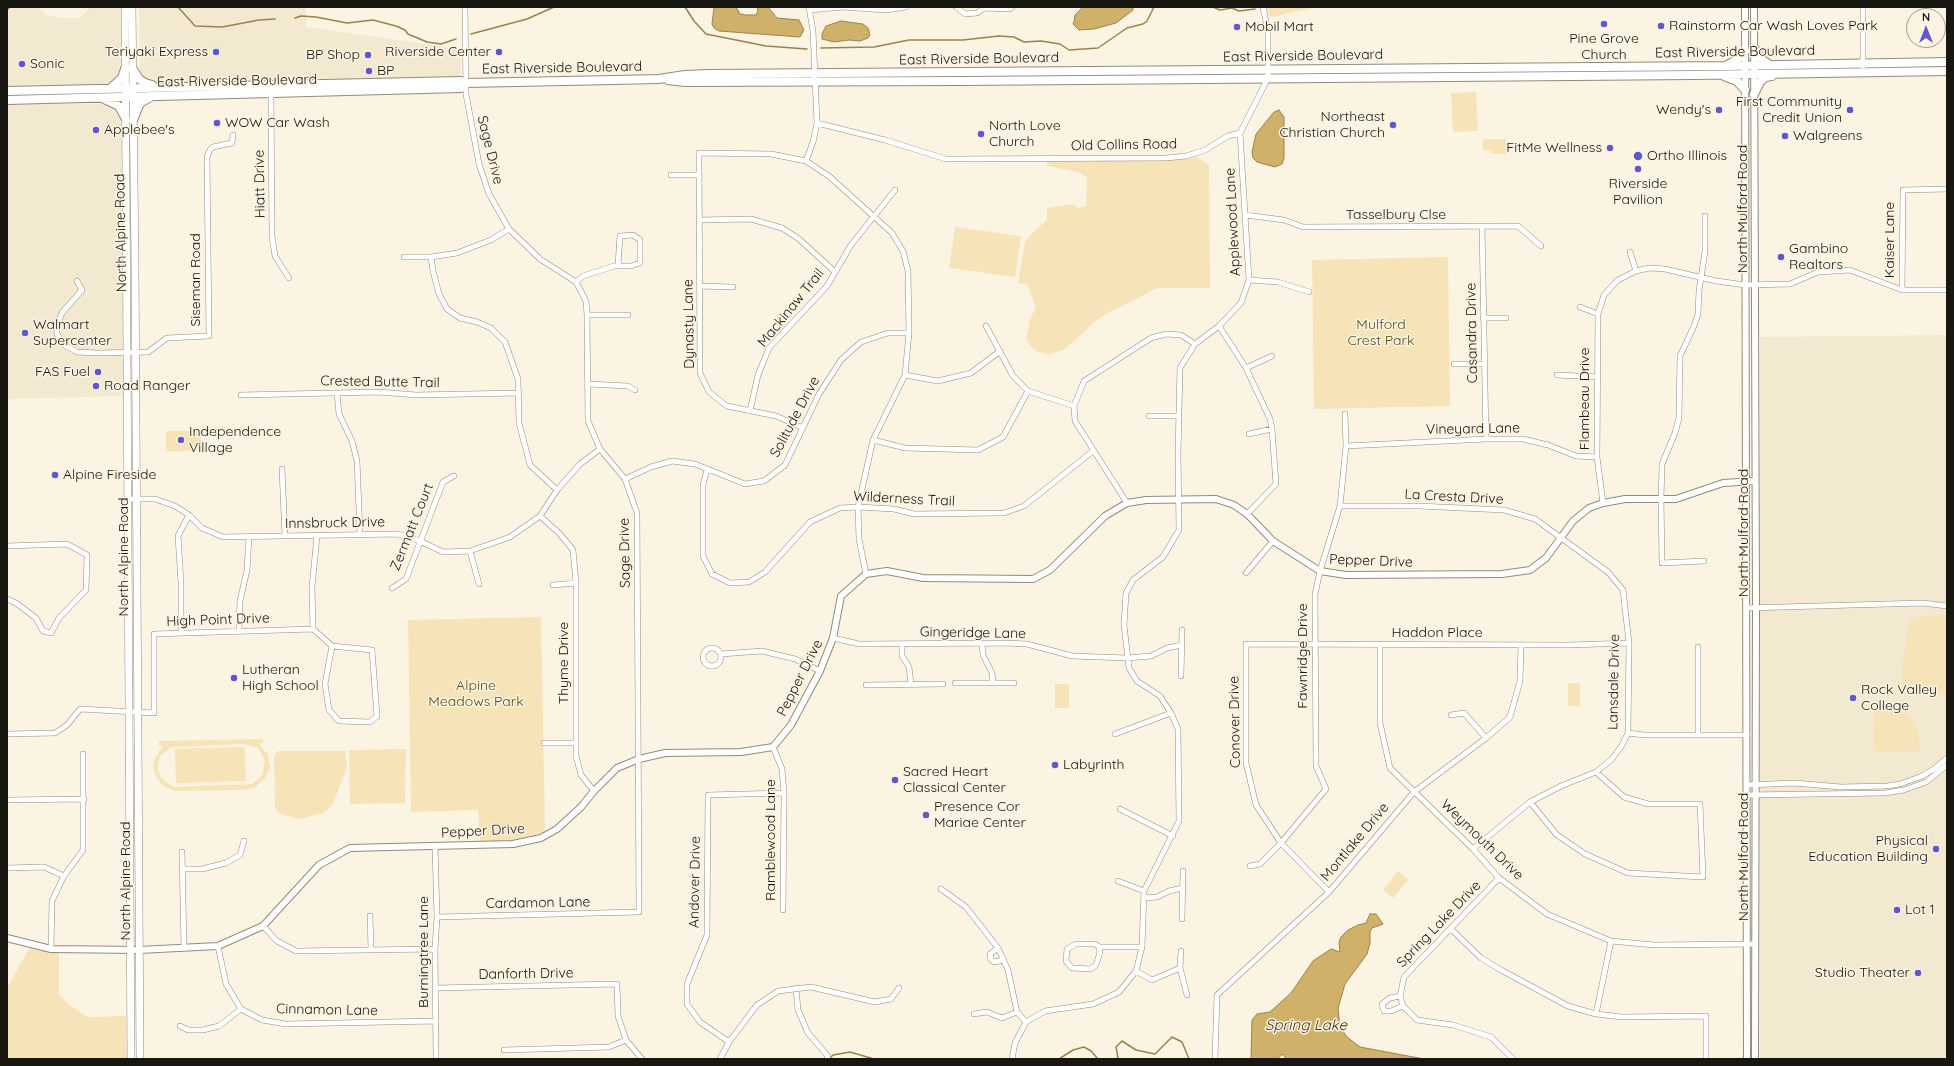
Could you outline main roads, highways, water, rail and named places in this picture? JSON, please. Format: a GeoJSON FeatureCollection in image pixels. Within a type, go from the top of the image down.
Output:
{"type":"FeatureCollection","features":[{"type":"Feature","properties":{"kind":"main road","name":"North Alpine Road"},"geometry":{"type":"LineString","coordinates":[[125,7],[129,68]]}},
{"type":"Feature","properties":{"kind":"main road","name":"North Alpine Road"},"geometry":{"type":"LineString","coordinates":[[132,7],[129,68],[127,352],[133,499],[138,713],[140,1059]]}},
{"type":"Feature","properties":{"kind":"main road"},"geometry":{"type":"LineString","coordinates":[[1754,48],[1761,59],[1770,65]]}},
{"type":"Feature","properties":{"kind":"main road"},"geometry":{"type":"LineString","coordinates":[[1725,66],[1737,60],[1745,50]]}},
{"type":"Feature","properties":{"kind":"main road","name":"East Riverside Boulevard"},"geometry":{"type":"LineString","coordinates":[[1754,70],[1770,65],[1947,62]]}},
{"type":"Feature","properties":{"kind":"main road","name":"East Riverside Boulevard"},"geometry":{"type":"LineString","coordinates":[[7,91],[110,88],[153,96],[461,81],[465,83],[659,79],[685,82],[814,78],[1473,72],[1725,66],[1745,70]]}},
{"type":"Feature","properties":{"kind":"main road"},"geometry":{"type":"LineString","coordinates":[[110,88],[122,78],[129,68],[145,83],[162,87]]}},
{"type":"Feature","properties":{"kind":"main road","name":"East Riverside Boulevard"},"geometry":{"type":"LineString","coordinates":[[1473,72],[1720,74],[1754,70],[1780,74],[1947,71]]}},
{"type":"Feature","properties":{"kind":"main road"},"geometry":{"type":"LineString","coordinates":[[1720,74],[1737,81],[1745,90]]}},
{"type":"Feature","properties":{"kind":"main road"},"geometry":{"type":"LineString","coordinates":[[1754,94],[1760,82],[1765,77],[1780,74]]}},
{"type":"Feature","properties":{"kind":"main road","name":"East Riverside Boulevard"},"geometry":{"type":"LineString","coordinates":[[7,100],[95,97],[162,87],[271,90]]}},
{"type":"Feature","properties":{"kind":"main road"},"geometry":{"type":"LineString","coordinates":[[95,97],[112,102],[119,106],[129,119],[140,103],[153,96]]}},
{"type":"Feature","properties":{"kind":"main road","name":"North Alpine Road"},"geometry":{"type":"LineString","coordinates":[[129,163],[135,352],[129,713],[131,1059]]}},
{"type":"Feature","properties":{"kind":"water"},"geometry":{"type":"Polygon","coordinates":[[[714,7],[736,7],[740,14],[756,15],[758,11],[757,7],[768,7],[777,18],[799,20],[804,30],[800,37],[719,31],[714,28],[712,24],[714,7]]]}},
{"type":"Feature","properties":{"kind":"water"},"geometry":{"type":"Polygon","coordinates":[[[1083,7],[1133,7],[1133,10],[1116,23],[1094,29],[1079,30],[1073,24],[1075,15],[1083,7]]]}},
{"type":"Feature","properties":{"kind":"water"},"geometry":{"type":"Polygon","coordinates":[[[841,21],[863,24],[868,28],[870,35],[868,38],[860,41],[849,40],[834,42],[822,39],[822,34],[826,26],[841,21]]]}},
{"type":"Feature","properties":{"kind":"water"},"geometry":{"type":"Polygon","coordinates":[[[1279,110],[1284,117],[1284,158],[1282,164],[1275,167],[1257,162],[1253,158],[1252,152],[1256,134],[1274,112],[1279,110]]]}},
{"type":"Feature","properties":{"kind":"water","name":"Spring Lake"},"geometry":{"type":"Polygon","coordinates":[[[1370,914],[1376,914],[1383,924],[1372,928],[1370,932],[1370,943],[1367,954],[1345,984],[1338,1008],[1340,1027],[1347,1037],[1360,1047],[1424,1059],[1286,1059],[1283,1054],[1277,1059],[1251,1059],[1252,1020],[1257,1014],[1270,1012],[1291,993],[1313,961],[1331,949],[1340,952],[1339,942],[1341,937],[1348,930],[1366,923],[1370,914]]]}},
{"type":"Feature","properties":{"kind":"waterway"},"geometry":{"type":"LineString","coordinates":[[7,10],[10,7]]}},
{"type":"Feature","properties":{"kind":"waterway"},"geometry":{"type":"LineString","coordinates":[[178,7],[195,26],[222,27],[259,20],[275,19]]}},
{"type":"Feature","properties":{"kind":"waterway"},"geometry":{"type":"LineString","coordinates":[[471,34],[527,19],[554,7]]}},
{"type":"Feature","properties":{"kind":"waterway"},"geometry":{"type":"LineString","coordinates":[[685,7],[694,21],[706,34],[766,46],[807,49]]}},
{"type":"Feature","properties":{"kind":"waterway"},"geometry":{"type":"LineString","coordinates":[[821,48],[874,47],[909,40],[963,40],[999,36],[1014,37],[1024,42],[1041,41],[1060,44],[1069,50],[1098,48],[1127,28],[1143,24],[1147,21],[1154,7]]}},
{"type":"Feature","properties":{"kind":"waterway"},"geometry":{"type":"LineString","coordinates":[[1213,7],[1220,10],[1232,8],[1239,11],[1255,9]]}},
{"type":"Feature","properties":{"kind":"waterway"},"geometry":{"type":"LineString","coordinates":[[295,18],[301,16],[316,17],[347,23],[373,20],[396,26],[405,30],[408,34],[427,42],[441,44],[456,39]]}},
{"type":"Feature","properties":{"kind":"waterway"},"geometry":{"type":"LineString","coordinates":[[1116,1059],[1118,1058],[1116,1047],[1122,1041],[1136,1050],[1155,1054],[1172,1037],[1182,1042],[1189,1059]]}},
{"type":"Feature","properties":{"kind":"waterway"},"geometry":{"type":"LineString","coordinates":[[1059,1059],[1073,1050],[1084,1047],[1091,1051],[1098,1059]]}},
{"type":"Feature","properties":{"kind":"waterway"},"geometry":{"type":"LineString","coordinates":[[829,1059],[833,1055],[850,1052],[874,1059]]}},
{"type":"Feature","properties":{"kind":"place","name":"Pine Grove Church"},"geometry":{"type":"Point","coordinates":[1604,24]}},
{"type":"Feature","properties":{"kind":"place","name":"Rainstorm Car Wash Loves Park"},"geometry":{"type":"Point","coordinates":[1661,26]}},
{"type":"Feature","properties":{"kind":"place","name":"Mobil Mart"},"geometry":{"type":"Point","coordinates":[1237,27]}},
{"type":"Feature","properties":{"kind":"place","name":"Teriyaki Express"},"geometry":{"type":"Point","coordinates":[216,52]}},
{"type":"Feature","properties":{"kind":"place","name":"Riverside Center"},"geometry":{"type":"Point","coordinates":[499,52]}},
{"type":"Feature","properties":{"kind":"place","name":"BP Shop"},"geometry":{"type":"Point","coordinates":[368,55]}},
{"type":"Feature","properties":{"kind":"place","name":"Sonic"},"geometry":{"type":"Point","coordinates":[22,64]}},
{"type":"Feature","properties":{"kind":"place","name":"BP"},"geometry":{"type":"Point","coordinates":[369,71]}},
{"type":"Feature","properties":{"kind":"place","name":"Wendy's"},"geometry":{"type":"Point","coordinates":[1719,110]}},
{"type":"Feature","properties":{"kind":"place","name":"First Community Credit Union"},"geometry":{"type":"Point","coordinates":[1850,110]}},
{"type":"Feature","properties":{"kind":"place","name":"WOW Car Wash"},"geometry":{"type":"Point","coordinates":[217,123]}},
{"type":"Feature","properties":{"kind":"place","name":"Northeast Christian Church"},"geometry":{"type":"Point","coordinates":[1393,125]}},
{"type":"Feature","properties":{"kind":"place","name":"Applebee's"},"geometry":{"type":"Point","coordinates":[96,130]}},
{"type":"Feature","properties":{"kind":"place","name":"North Love Church"},"geometry":{"type":"Point","coordinates":[981,134]}},
{"type":"Feature","properties":{"kind":"place","name":"Walgreens"},"geometry":{"type":"Point","coordinates":[1785,136]}},
{"type":"Feature","properties":{"kind":"place","name":"FitMe Wellness"},"geometry":{"type":"Point","coordinates":[1610,148]}},
{"type":"Feature","properties":{"kind":"place","name":"Ortho Illinois"},"geometry":{"type":"Point","coordinates":[1638,156]}},
{"type":"Feature","properties":{"kind":"place","name":"Riverside Pavilion"},"geometry":{"type":"Point","coordinates":[1638,169]}},
{"type":"Feature","properties":{"kind":"place","name":"Gambino Realtors"},"geometry":{"type":"Point","coordinates":[1781,257]}},
{"type":"Feature","properties":{"kind":"place","name":"Walmart Supercenter"},"geometry":{"type":"Point","coordinates":[25,333]}},
{"type":"Feature","properties":{"kind":"place","name":"FAS Fuel"},"geometry":{"type":"Point","coordinates":[98,372]}},
{"type":"Feature","properties":{"kind":"place","name":"Road Ranger"},"geometry":{"type":"Point","coordinates":[96,386]}},
{"type":"Feature","properties":{"kind":"place","name":"Independence Village"},"geometry":{"type":"Point","coordinates":[181,440]}},
{"type":"Feature","properties":{"kind":"place","name":"Alpine Fireside"},"geometry":{"type":"Point","coordinates":[55,475]}},
{"type":"Feature","properties":{"kind":"place","name":"Lutheran High School"},"geometry":{"type":"Point","coordinates":[234,678]}},
{"type":"Feature","properties":{"kind":"place","name":"Rock Valley College"},"geometry":{"type":"Point","coordinates":[1853,698]}},
{"type":"Feature","properties":{"kind":"place","name":"Labyrinth"},"geometry":{"type":"Point","coordinates":[1055,765]}},
{"type":"Feature","properties":{"kind":"place","name":"Sacred Heart Classical Center"},"geometry":{"type":"Point","coordinates":[895,780]}},
{"type":"Feature","properties":{"kind":"place","name":"Presence Cor Mariae Center"},"geometry":{"type":"Point","coordinates":[926,815]}},
{"type":"Feature","properties":{"kind":"place","name":"Physical Education Building"},"geometry":{"type":"Point","coordinates":[1936,849]}},
{"type":"Feature","properties":{"kind":"place","name":"Lot 1"},"geometry":{"type":"Point","coordinates":[1897,910]}},
{"type":"Feature","properties":{"kind":"place","name":"Studio Theater"},"geometry":{"type":"Point","coordinates":[1918,973]}},
{"type":"Feature","properties":{"kind":"park label","name":"Mulford Crest Park"},"geometry":{"type":"Point","coordinates":[1381,334]}},
{"type":"Feature","properties":{"kind":"park label","name":"Alpine Meadows Park"},"geometry":{"type":"Point","coordinates":[476,694]}}]}
